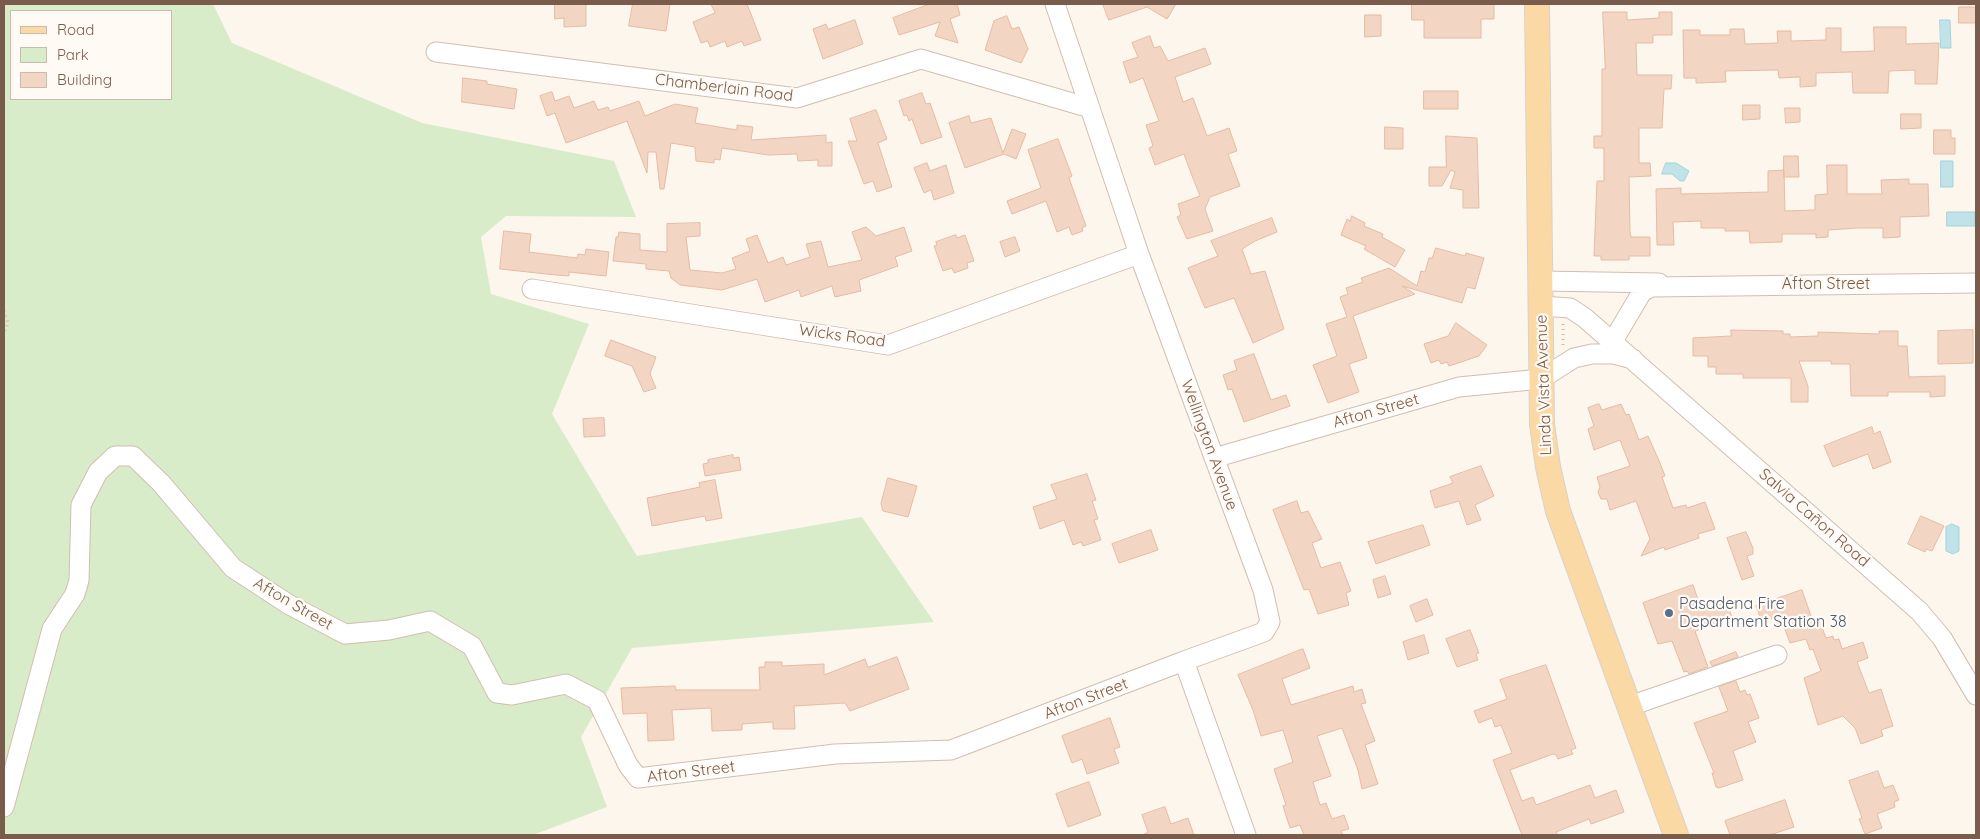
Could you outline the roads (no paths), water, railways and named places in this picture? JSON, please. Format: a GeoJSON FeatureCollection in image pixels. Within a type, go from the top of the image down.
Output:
{"type":"FeatureCollection","features":[{"type":"Feature","properties":{"kind":"main road","name":"Linda Vista Avenue"},"geometry":{"type":"LineString","coordinates":[[1537,4],[1542,281],[1542,424],[1548,467],[1558,511],[1676,835]]}},
{"type":"Feature","properties":{"kind":"street","name":"Wellington Avenue"},"geometry":{"type":"LineString","coordinates":[[1055,4],[1139,254],[1263,590],[1270,622],[1264,632],[1184,662]]}},
{"type":"Feature","properties":{"kind":"street","name":"Chamberlain Road"},"geometry":{"type":"LineString","coordinates":[[436,52],[797,98],[921,59],[1090,108]]}},
{"type":"Feature","properties":{"kind":"street","name":"Wicks Road"},"geometry":{"type":"LineString","coordinates":[[532,289],[888,345],[1139,254]]}},
{"type":"Feature","properties":{"kind":"street","name":"Afton Street"},"geometry":{"type":"LineString","coordinates":[[1542,281],[1647,281],[1675,285]]}},
{"type":"Feature","properties":{"kind":"street","name":"Afton Street"},"geometry":{"type":"LineString","coordinates":[[1613,341],[1642,292],[1651,287],[1675,285],[1976,283]]}},
{"type":"Feature","properties":{"kind":"street","name":"Salvia Cañon Road"},"geometry":{"type":"LineString","coordinates":[[1541,306],[1570,308],[1613,341],[1919,611],[1942,638],[1976,695]]}},
{"type":"Feature","properties":{"kind":"street"},"geometry":{"type":"LineString","coordinates":[[1541,379],[1574,358],[1592,354],[1614,354],[1633,358]]}},
{"type":"Feature","properties":{"kind":"street","name":"Afton Street"},"geometry":{"type":"LineString","coordinates":[[1214,458],[1459,387],[1541,379]]}},
{"type":"Feature","properties":{"kind":"street","name":"Afton Street"},"geometry":{"type":"LineString","coordinates":[[4,807],[52,629],[75,594],[79,580],[81,506],[98,472],[115,456],[133,456],[161,483],[234,568],[288,604],[345,634],[388,630],[430,621],[472,646],[497,693],[512,696],[566,684],[597,700],[628,765],[638,778],[835,754],[951,750],[1184,662]]}},
{"type":"Feature","properties":{"kind":"street"},"geometry":{"type":"LineString","coordinates":[[1630,706],[1776,655]]}},
{"type":"Feature","properties":{"kind":"street"},"geometry":{"type":"LineString","coordinates":[[1184,662],[1246,835]]}},
{"type":"Feature","properties":{"kind":"water"},"geometry":{"type":"Polygon","coordinates":[[[1940,20],[1950,20],[1951,48],[1941,48],[1940,20]]]}},
{"type":"Feature","properties":{"kind":"water"},"geometry":{"type":"Polygon","coordinates":[[[1941,161],[1953,161],[1953,187],[1941,187],[1941,161]]]}},
{"type":"Feature","properties":{"kind":"water"},"geometry":{"type":"Polygon","coordinates":[[[1666,163],[1676,163],[1689,171],[1684,181],[1680,181],[1672,174],[1662,174],[1666,163]]]}},
{"type":"Feature","properties":{"kind":"water"},"geometry":{"type":"Polygon","coordinates":[[[1947,212],[1975,212],[1975,226],[1947,226],[1947,212]]]}},
{"type":"Feature","properties":{"kind":"water"},"geometry":{"type":"Polygon","coordinates":[[[1952,524],[1959,527],[1959,551],[1953,554],[1946,551],[1946,527],[1952,524]]]}},
{"type":"Feature","properties":{"kind":"place","name":"Pasadena Fire Department Station 38"},"geometry":{"type":"Point","coordinates":[1669,613]}}]}
